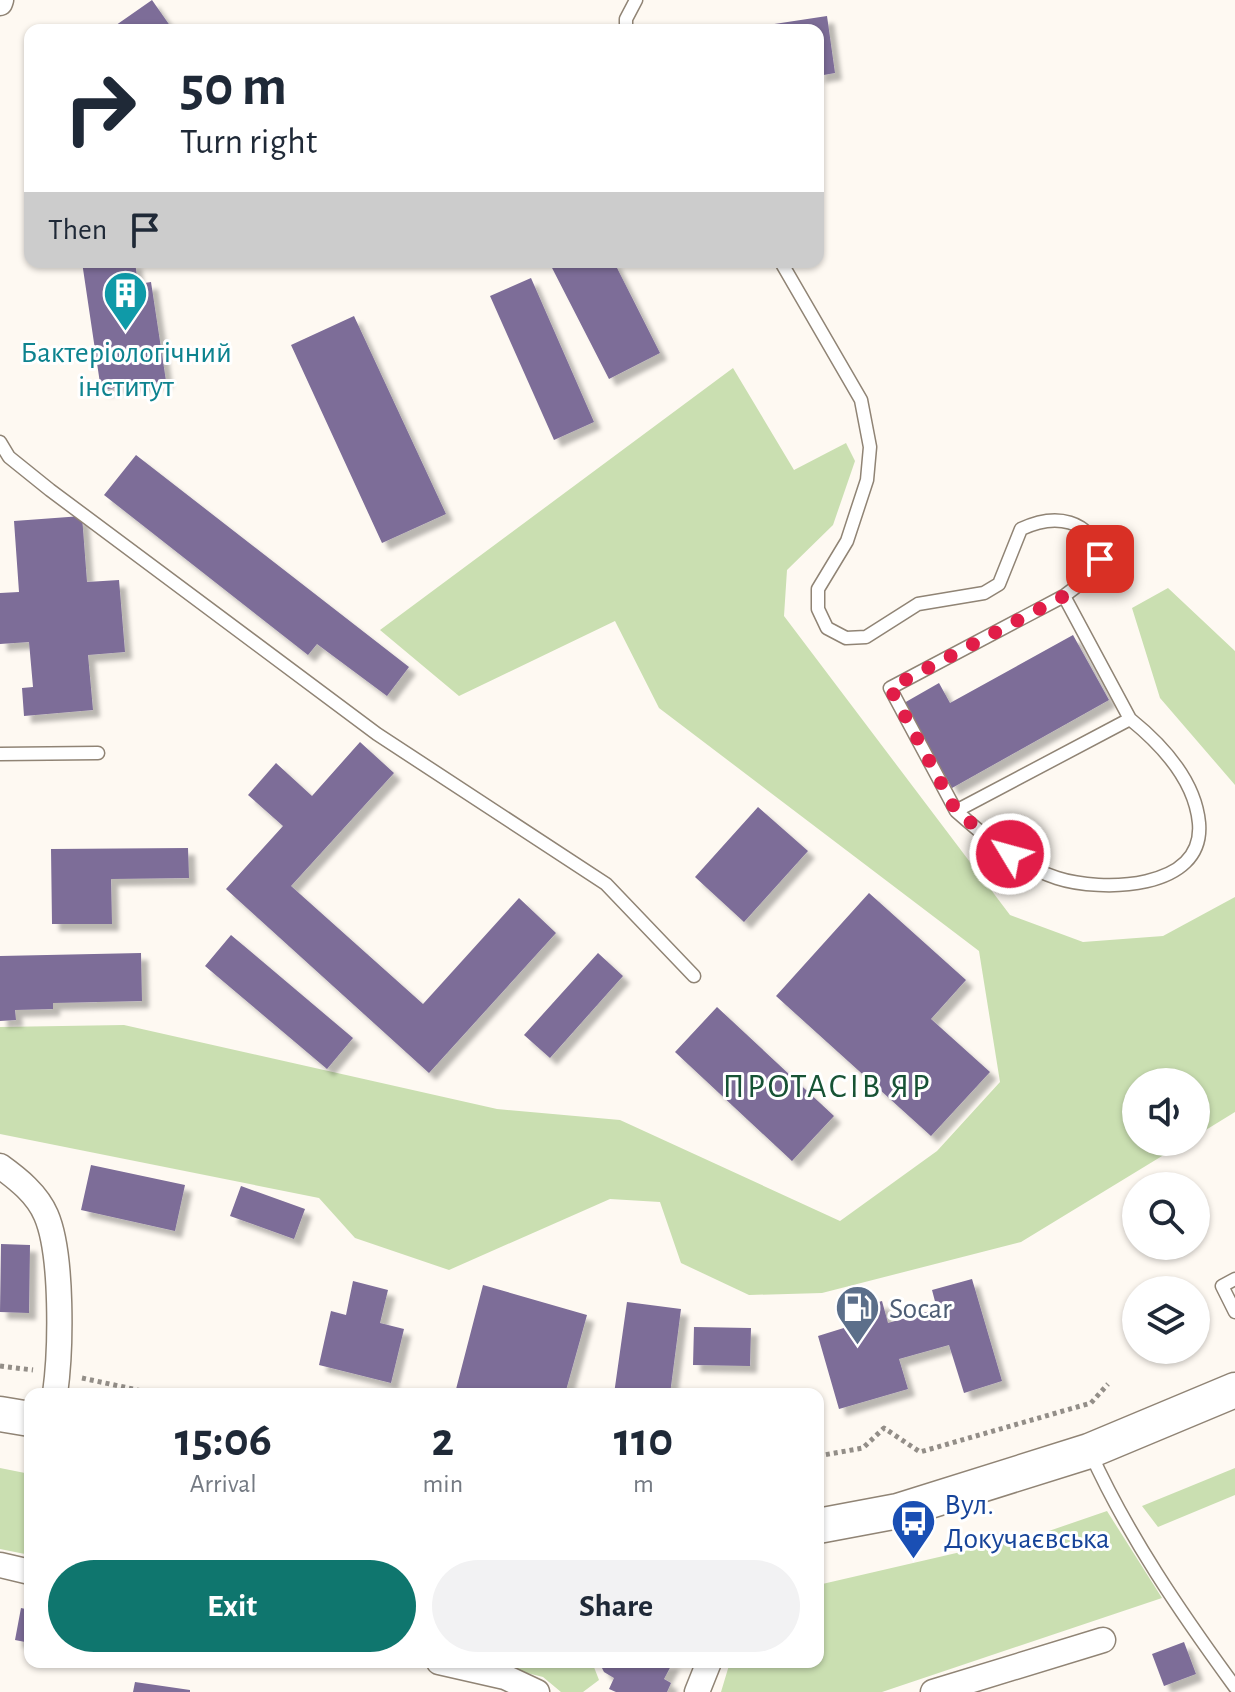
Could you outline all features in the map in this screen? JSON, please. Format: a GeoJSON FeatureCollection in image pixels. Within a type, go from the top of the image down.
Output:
{"type":"FeatureCollection","features":[{"type":"Feature","properties":{"kind":"main road"},"geometry":{"type":"LineString","coordinates":[[824,1525],[898,1511],[1089,1451],[1235,1390]]}},
{"type":"Feature","properties":{"kind":"main road"},"geometry":{"type":"LineString","coordinates":[[0,1414],[24,1418]]}},
{"type":"Feature","properties":{"kind":"street"},"geometry":{"type":"LineString","coordinates":[[0,1166],[25,1185],[46,1214],[54,1247],[57,1383]]}},
{"type":"Feature","properties":{"kind":"street"},"geometry":{"type":"LineString","coordinates":[[0,1565],[24,1571]]}},
{"type":"Feature","properties":{"kind":"street"},"geometry":{"type":"LineString","coordinates":[[933,1692],[1103,1640]]}},
{"type":"Feature","properties":{"kind":"street"},"geometry":{"type":"LineString","coordinates":[[465,1668],[505,1677],[537,1692]]}},
{"type":"Feature","properties":{"kind":"street"},"geometry":{"type":"LineString","coordinates":[[697,1692],[707,1668]]}},
{"type":"Feature","properties":{"kind":"lane"},"geometry":{"type":"LineString","coordinates":[[626,24],[636,0]]}},
{"type":"Feature","properties":{"kind":"lane"},"geometry":{"type":"LineString","coordinates":[[784,268],[861,400],[870,447],[867,480],[847,541],[818,589],[818,609],[827,628],[846,638],[866,637],[918,604],[984,593],[999,584],[1021,529],[1039,520],[1059,519],[1081,528],[1096,541],[1100,559],[1089,577],[1064,596],[890,688],[956,811],[991,842],[1028,867],[1059,879],[1098,887],[1158,880],[1177,868],[1194,849],[1200,825],[1193,797],[1181,773],[1150,735],[1130,719],[1064,596]]}},
{"type":"Feature","properties":{"kind":"lane"},"geometry":{"type":"LineString","coordinates":[[0,442],[9,457],[204,607],[377,734],[606,884],[694,976]]}},
{"type":"Feature","properties":{"kind":"lane"},"geometry":{"type":"LineString","coordinates":[[0,468],[9,457]]}},
{"type":"Feature","properties":{"kind":"lane"},"geometry":{"type":"LineString","coordinates":[[956,811],[1130,719]]}},
{"type":"Feature","properties":{"kind":"lane"},"geometry":{"type":"LineString","coordinates":[[0,754],[98,753]]}},
{"type":"Feature","properties":{"kind":"lane"},"geometry":{"type":"LineString","coordinates":[[1235,1279],[1222,1286],[1235,1312]]}},
{"type":"Feature","properties":{"kind":"lane"},"geometry":{"type":"LineString","coordinates":[[1089,1451],[1104,1483],[1180,1612],[1235,1687]]}},
{"type":"Feature","properties":{"kind":"path"},"geometry":{"type":"LineString","coordinates":[[824,1455],[863,1448],[884,1428],[920,1452],[1091,1403],[1108,1384]]}},
{"type":"Feature","properties":{"kind":"green space"},"geometry":{"type":"Polygon","coordinates":[[[733,368],[794,470],[846,443],[855,461],[833,525],[787,570],[784,616],[1010,915],[1083,942],[1163,936],[1235,897],[1235,1112],[1210,1127],[1210,1068],[1122,1068],[1122,1156],[1162,1156],[1136,1172],[1122,1172],[1122,1180],[1021,1242],[822,1293],[749,1295],[681,1263],[660,1202],[610,1199],[449,1270],[355,1238],[319,1198],[0,1134],[0,1027],[124,1025],[497,1109],[620,1120],[840,1221],[937,1151],[1000,1082],[979,951],[659,708],[615,621],[459,696],[380,630],[733,368]]]}},
{"type":"Feature","properties":{"kind":"green space"},"geometry":{"type":"Polygon","coordinates":[[[1168,588],[1235,651],[1235,785],[1160,698],[1132,608],[1168,588]]]}},
{"type":"Feature","properties":{"kind":"green space"},"geometry":{"type":"Polygon","coordinates":[[[0,1468],[24,1473],[24,1554],[0,1549],[0,1468]]]}},
{"type":"Feature","properties":{"kind":"green space"},"geometry":{"type":"Polygon","coordinates":[[[1235,1468],[1235,1495],[1158,1527],[1142,1506],[1235,1468]]]}},
{"type":"Feature","properties":{"kind":"green space"},"geometry":{"type":"Polygon","coordinates":[[[1107,1511],[1162,1598],[882,1692],[721,1692],[728,1668],[824,1668],[824,1584],[1043,1533],[1107,1511]]]}},
{"type":"Feature","properties":{"kind":"green space"},"geometry":{"type":"Polygon","coordinates":[[[507,1668],[594,1668],[599,1680],[583,1692],[561,1692],[543,1677],[507,1668]]]}},
{"type":"Feature","properties":{"kind":"building"},"geometry":{"type":"Polygon","coordinates":[[[152,0],[169,24],[118,24],[152,0]]]}},
{"type":"Feature","properties":{"kind":"building"},"geometry":{"type":"Polygon","coordinates":[[[827,16],[835,73],[824,75],[824,24],[774,24],[827,16]]]}},
{"type":"Feature","properties":{"kind":"building","name":"Бактеріологічний інститут"},"geometry":{"type":"Polygon","coordinates":[[[83,268],[136,268],[138,284],[151,282],[166,381],[101,390],[83,268]]]}},
{"type":"Feature","properties":{"kind":"building"},"geometry":{"type":"Polygon","coordinates":[[[552,268],[617,268],[660,353],[609,379],[552,268]]]}},
{"type":"Feature","properties":{"kind":"building"},"geometry":{"type":"Polygon","coordinates":[[[531,278],[594,422],[554,440],[490,296],[531,278]]]}},
{"type":"Feature","properties":{"kind":"building"},"geometry":{"type":"Polygon","coordinates":[[[354,316],[446,514],[382,543],[291,345],[354,316]]]}},
{"type":"Feature","properties":{"kind":"building"},"geometry":{"type":"Polygon","coordinates":[[[136,455],[409,667],[387,696],[317,644],[308,655],[104,495],[136,455]]]}},
{"type":"Feature","properties":{"kind":"building"},"geometry":{"type":"Polygon","coordinates":[[[82,516],[87,582],[119,580],[125,652],[88,655],[93,710],[24,716],[22,688],[33,687],[29,642],[0,644],[0,593],[19,592],[14,521],[82,516]]]}},
{"type":"Feature","properties":{"kind":"building"},"geometry":{"type":"Polygon","coordinates":[[[1073,635],[1109,700],[952,788],[904,703],[939,683],[950,703],[1073,635]]]}},
{"type":"Feature","properties":{"kind":"building"},"geometry":{"type":"Polygon","coordinates":[[[360,742],[394,773],[291,886],[423,1004],[519,898],[556,933],[429,1073],[226,889],[283,826],[248,795],[276,763],[312,796],[360,742]]]}},
{"type":"Feature","properties":{"kind":"building"},"geometry":{"type":"Polygon","coordinates":[[[758,807],[808,851],[744,922],[695,877],[758,807]]]}},
{"type":"Feature","properties":{"kind":"building"},"geometry":{"type":"Polygon","coordinates":[[[188,848],[189,878],[111,879],[112,924],[52,924],[51,849],[188,848]]]}},
{"type":"Feature","properties":{"kind":"building"},"geometry":{"type":"Polygon","coordinates":[[[869,893],[966,980],[931,1019],[990,1072],[931,1136],[776,996],[869,893]]]}},
{"type":"Feature","properties":{"kind":"building"},"geometry":{"type":"Polygon","coordinates":[[[231,935],[353,1038],[327,1069],[205,966],[231,935]]]}},
{"type":"Feature","properties":{"kind":"building"},"geometry":{"type":"Polygon","coordinates":[[[141,953],[142,1001],[53,1003],[53,1009],[15,1010],[16,1020],[0,1021],[0,956],[141,953]]]}},
{"type":"Feature","properties":{"kind":"building"},"geometry":{"type":"Polygon","coordinates":[[[598,953],[623,976],[550,1058],[524,1035],[598,953]]]}},
{"type":"Feature","properties":{"kind":"building"},"geometry":{"type":"Polygon","coordinates":[[[717,1007],[834,1116],[792,1161],[675,1052],[717,1007]]]}},
{"type":"Feature","properties":{"kind":"building"},"geometry":{"type":"Polygon","coordinates":[[[91,1165],[185,1185],[175,1231],[81,1210],[91,1165]]]}},
{"type":"Feature","properties":{"kind":"building"},"geometry":{"type":"Polygon","coordinates":[[[241,1186],[305,1209],[294,1239],[230,1216],[241,1186]]]}},
{"type":"Feature","properties":{"kind":"building"},"geometry":{"type":"Polygon","coordinates":[[[1,1244],[30,1245],[29,1313],[0,1312],[1,1244]]]}},
{"type":"Feature","properties":{"kind":"building"},"geometry":{"type":"Polygon","coordinates":[[[972,1279],[1002,1381],[964,1393],[949,1345],[899,1359],[908,1389],[839,1409],[818,1336],[847,1327],[843,1312],[882,1301],[888,1323],[937,1309],[932,1290],[972,1279]]]}},
{"type":"Feature","properties":{"kind":"building"},"geometry":{"type":"Polygon","coordinates":[[[353,1281],[388,1290],[380,1323],[404,1329],[391,1383],[319,1365],[331,1311],[346,1315],[353,1281]]]}},
{"type":"Feature","properties":{"kind":"building"},"geometry":{"type":"Polygon","coordinates":[[[483,1285],[587,1315],[567,1388],[456,1388],[483,1285]]]}},
{"type":"Feature","properties":{"kind":"building"},"geometry":{"type":"Polygon","coordinates":[[[627,1302],[681,1309],[671,1388],[615,1388],[627,1302]]]}},
{"type":"Feature","properties":{"kind":"building"},"geometry":{"type":"Polygon","coordinates":[[[694,1327],[751,1328],[750,1366],[693,1365],[694,1327]]]}},
{"type":"Feature","properties":{"kind":"building"},"geometry":{"type":"Polygon","coordinates":[[[21,1608],[24,1609],[24,1642],[15,1640],[21,1608]]]}},
{"type":"Feature","properties":{"kind":"building"},"geometry":{"type":"Polygon","coordinates":[[[1184,1642],[1196,1674],[1164,1686],[1152,1654],[1184,1642]]]}},
{"type":"Feature","properties":{"kind":"building"},"geometry":{"type":"Polygon","coordinates":[[[602,1668],[670,1668],[664,1679],[671,1683],[667,1692],[616,1692],[609,1689],[614,1678],[602,1668]]]}},
{"type":"Feature","properties":{"kind":"building"},"geometry":{"type":"Polygon","coordinates":[[[135,1682],[190,1690],[190,1692],[133,1692],[135,1682]]]}},
{"type":"Feature","properties":{"kind":"place","name":"Бактеріологічний інститут"},"geometry":{"type":"Point","coordinates":[126,333]}},
{"type":"Feature","properties":{"kind":"place","name":"Socar"},"geometry":{"type":"Point","coordinates":[858,1347]}},
{"type":"Feature","properties":{"kind":"place","name":"Вул. Докучаєвська"},"geometry":{"type":"Point","coordinates":[913,1560]}},
{"type":"Feature","properties":{"kind":"district","name":"ПРОТАСІВ ЯР"},"geometry":{"type":"Point","coordinates":[827,1085]}},
{"type":"Feature","properties":{"kind":"route"},"geometry":{"type":"LineString","coordinates":[[1010,854],[991,842],[956,811],[890,688],[1064,596],[1089,577],[1100,559]]}}]}
